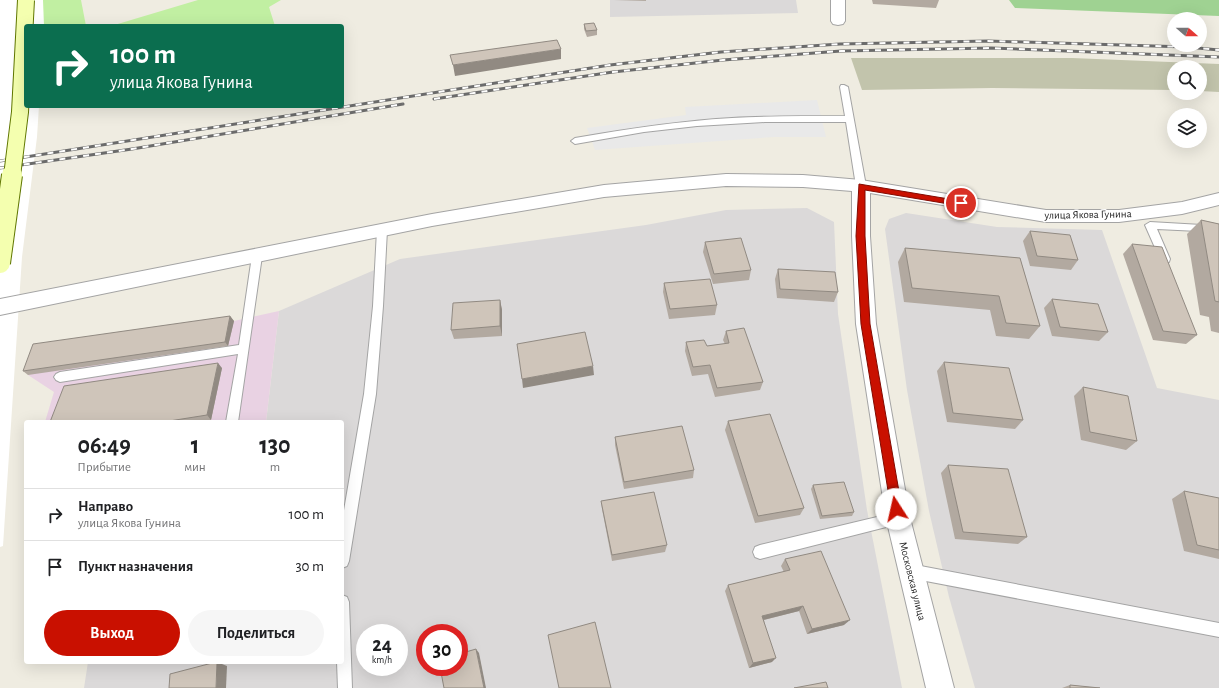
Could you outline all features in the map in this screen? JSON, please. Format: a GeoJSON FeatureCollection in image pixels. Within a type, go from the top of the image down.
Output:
{"type":"FeatureCollection","features":[{"type":"Feature","properties":{"kind":"main road"},"geometry":{"type":"LineString","coordinates":[[25,24],[26,0]]}},
{"type":"Feature","properties":{"kind":"main road"},"geometry":{"type":"LineString","coordinates":[[0,263],[20,112],[24,37]]}},
{"type":"Feature","properties":{"kind":"street"},"geometry":{"type":"LineString","coordinates":[[838,0],[838,21]]}},
{"type":"Feature","properties":{"kind":"street","name":"улица Якова Гунина"},"geometry":{"type":"LineString","coordinates":[[0,307],[382,230],[604,191],[668,185],[726,180],[775,180],[861,186],[1046,216],[1119,216],[1182,208],[1219,199]]}},
{"type":"Feature","properties":{"kind":"street","name":"Московская улица"},"geometry":{"type":"LineString","coordinates":[[861,186],[860,236],[866,324],[898,518],[940,688]]}},
{"type":"Feature","properties":{"kind":"lane"},"geometry":{"type":"LineString","coordinates":[[844,87],[861,186]]}},
{"type":"Feature","properties":{"kind":"lane"},"geometry":{"type":"LineString","coordinates":[[575,141],[625,132],[714,122],[778,119],[849,119]]}},
{"type":"Feature","properties":{"kind":"lane"},"geometry":{"type":"LineString","coordinates":[[1169,269],[1150,225],[1219,229]]}},
{"type":"Feature","properties":{"kind":"lane"},"geometry":{"type":"LineString","coordinates":[[344,538],[370,394],[378,306],[382,230]]}},
{"type":"Feature","properties":{"kind":"lane"},"geometry":{"type":"LineString","coordinates":[[232,420],[257,256]]}},
{"type":"Feature","properties":{"kind":"lane"},"geometry":{"type":"LineString","coordinates":[[60,377],[244,349]]}},
{"type":"Feature","properties":{"kind":"lane"},"geometry":{"type":"LineString","coordinates":[[760,552],[898,518]]}},
{"type":"Feature","properties":{"kind":"lane"},"geometry":{"type":"LineString","coordinates":[[910,571],[1219,630]]}},
{"type":"Feature","properties":{"kind":"lane"},"geometry":{"type":"LineString","coordinates":[[344,659],[345,688]]}},
{"type":"Feature","properties":{"kind":"shaded area"},"geometry":{"type":"Polygon","coordinates":[[[610,0],[796,0],[798,13],[610,17],[610,0]]]}},
{"type":"Feature","properties":{"kind":"shaded area"},"geometry":{"type":"Polygon","coordinates":[[[851,58],[1072,58],[1167,62],[1167,90],[992,88],[862,90],[851,58]]]}},
{"type":"Feature","properties":{"kind":"shaded area"},"geometry":{"type":"Polygon","coordinates":[[[1207,64],[1219,64],[1219,92],[1207,91],[1207,64]]]}},
{"type":"Feature","properties":{"kind":"shaded area"},"geometry":{"type":"Polygon","coordinates":[[[817,100],[826,137],[774,137],[595,150],[587,128],[686,115],[685,107],[817,100]]]}},
{"type":"Feature","properties":{"kind":"shaded area"},"geometry":{"type":"Polygon","coordinates":[[[807,208],[834,222],[838,314],[867,510],[902,688],[84,688],[88,664],[344,664],[344,420],[266,420],[279,311],[400,259],[646,225],[726,210],[807,208]]]}},
{"type":"Feature","properties":{"kind":"shaded area"},"geometry":{"type":"Polygon","coordinates":[[[906,213],[997,227],[1102,230],[1157,388],[1219,400],[1219,688],[975,688],[949,597],[929,511],[907,390],[885,229],[889,219],[906,213]]]}},
{"type":"Feature","properties":{"kind":"shaded area"},"geometry":{"type":"Polygon","coordinates":[[[279,311],[266,420],[46,420],[54,392],[28,375],[38,349],[234,321],[279,311]]]}},
{"type":"Feature","properties":{"kind":"green space"},"geometry":{"type":"Polygon","coordinates":[[[0,0],[81,0],[86,24],[24,24],[0,0]]]}},
{"type":"Feature","properties":{"kind":"green space"},"geometry":{"type":"Polygon","coordinates":[[[198,0],[281,0],[269,7],[274,24],[118,24],[198,0]]]}},
{"type":"Feature","properties":{"kind":"green space"},"geometry":{"type":"Polygon","coordinates":[[[1009,0],[1219,0],[1219,16],[1207,16],[1207,12],[1167,12],[1167,14],[1015,8],[1009,0]]]}},
{"type":"Feature","properties":{"kind":"pier"},"geometry":{"type":"Polygon","coordinates":[[[0,0],[43,0],[44,24],[24,24],[24,108],[39,108],[37,137],[22,257],[3,546],[0,547],[0,0]]]}},
{"type":"Feature","properties":{"kind":"building"},"geometry":{"type":"Polygon","coordinates":[[[594,23],[597,30],[586,31],[584,24],[594,23]]]}},
{"type":"Feature","properties":{"kind":"building"},"geometry":{"type":"Polygon","coordinates":[[[557,40],[561,49],[453,65],[450,55],[557,40]]]}},
{"type":"Feature","properties":{"kind":"building"},"geometry":{"type":"Polygon","coordinates":[[[1201,220],[1219,224],[1219,302],[1215,301],[1201,220]]]}},
{"type":"Feature","properties":{"kind":"building"},"geometry":{"type":"Polygon","coordinates":[[[1030,231],[1070,235],[1078,260],[1037,256],[1030,231]]]}},
{"type":"Feature","properties":{"kind":"building"},"geometry":{"type":"Polygon","coordinates":[[[741,238],[751,270],[714,274],[705,242],[741,238]]]}},
{"type":"Feature","properties":{"kind":"building"},"geometry":{"type":"Polygon","coordinates":[[[1132,244],[1162,247],[1197,335],[1163,331],[1132,244]]]}},
{"type":"Feature","properties":{"kind":"building"},"geometry":{"type":"Polygon","coordinates":[[[905,248],[1020,258],[1040,326],[1006,323],[999,296],[912,288],[905,248]]]}},
{"type":"Feature","properties":{"kind":"building"},"geometry":{"type":"Polygon","coordinates":[[[778,269],[835,272],[838,292],[780,289],[778,269]]]}},
{"type":"Feature","properties":{"kind":"building"},"geometry":{"type":"Polygon","coordinates":[[[710,279],[717,305],[670,309],[664,283],[710,279]]]}},
{"type":"Feature","properties":{"kind":"building"},"geometry":{"type":"Polygon","coordinates":[[[1052,299],[1098,304],[1108,332],[1060,327],[1052,299]]]}},
{"type":"Feature","properties":{"kind":"building"},"geometry":{"type":"Polygon","coordinates":[[[500,300],[500,326],[451,330],[453,303],[500,300]]]}},
{"type":"Feature","properties":{"kind":"building"},"geometry":{"type":"Polygon","coordinates":[[[230,316],[225,342],[23,371],[33,344],[230,316]]]}},
{"type":"Feature","properties":{"kind":"building"},"geometry":{"type":"Polygon","coordinates":[[[744,328],[763,382],[717,388],[710,365],[693,367],[686,342],[704,340],[707,346],[729,343],[726,331],[744,328]]]}},
{"type":"Feature","properties":{"kind":"building"},"geometry":{"type":"Polygon","coordinates":[[[585,332],[593,366],[522,379],[517,344],[585,332]]]}},
{"type":"Feature","properties":{"kind":"building"},"geometry":{"type":"Polygon","coordinates":[[[944,362],[1009,368],[1023,420],[953,413],[944,362]]]}},
{"type":"Feature","properties":{"kind":"building"},"geometry":{"type":"Polygon","coordinates":[[[218,363],[207,415],[176,420],[51,420],[64,386],[218,363]]]}},
{"type":"Feature","properties":{"kind":"building"},"geometry":{"type":"Polygon","coordinates":[[[1083,387],[1128,396],[1137,441],[1090,432],[1083,387]]]}},
{"type":"Feature","properties":{"kind":"building"},"geometry":{"type":"Polygon","coordinates":[[[770,414],[804,508],[758,516],[728,421],[770,414]]]}},
{"type":"Feature","properties":{"kind":"building"},"geometry":{"type":"Polygon","coordinates":[[[682,426],[694,470],[624,482],[615,437],[682,426]]]}},
{"type":"Feature","properties":{"kind":"building"},"geometry":{"type":"Polygon","coordinates":[[[948,465],[1008,469],[1027,537],[963,532],[948,465]]]}},
{"type":"Feature","properties":{"kind":"building"},"geometry":{"type":"Polygon","coordinates":[[[844,482],[854,512],[822,516],[813,485],[844,482]]]}},
{"type":"Feature","properties":{"kind":"building"},"geometry":{"type":"Polygon","coordinates":[[[1184,491],[1219,498],[1219,550],[1197,545],[1184,491]]]}},
{"type":"Feature","properties":{"kind":"building"},"geometry":{"type":"Polygon","coordinates":[[[654,492],[667,545],[612,555],[601,501],[654,492]]]}},
{"type":"Feature","properties":{"kind":"building"},"geometry":{"type":"Polygon","coordinates":[[[821,551],[850,620],[812,629],[803,606],[762,616],[776,658],[753,663],[728,585],[790,570],[785,559],[821,551]]]}},
{"type":"Feature","properties":{"kind":"building"},"geometry":{"type":"Polygon","coordinates":[[[595,622],[611,688],[559,688],[548,635],[595,622]]]}},
{"type":"Feature","properties":{"kind":"building"},"geometry":{"type":"Polygon","coordinates":[[[476,649],[484,688],[444,688],[442,676],[468,676],[468,651],[476,649]]]}},
{"type":"Feature","properties":{"kind":"building"},"geometry":{"type":"Polygon","coordinates":[[[209,664],[217,664],[216,688],[169,688],[170,674],[209,664]]]}},
{"type":"Feature","properties":{"kind":"building"},"geometry":{"type":"Polygon","coordinates":[[[826,682],[828,688],[794,688],[826,682]]]}},
{"type":"Feature","properties":{"kind":"building"},"geometry":{"type":"Polygon","coordinates":[[[1070,685],[1100,688],[1070,688],[1070,685]]]}},
{"type":"Feature","properties":{"kind":"railway"},"geometry":{"type":"LineString","coordinates":[[344,107],[610,65],[721,52],[840,44],[988,41],[1187,47],[1219,50]]}},
{"type":"Feature","properties":{"kind":"railway"},"geometry":{"type":"LineString","coordinates":[[434,99],[613,72],[723,60],[841,51],[991,48],[1219,57]]}},
{"type":"Feature","properties":{"kind":"railway"},"geometry":{"type":"LineString","coordinates":[[0,168],[132,149],[403,104]]}},
{"type":"Feature","properties":{"kind":"railway"},"geometry":{"type":"LineString","coordinates":[[0,161],[337,108]]}},
{"type":"Feature","properties":{"kind":"route"},"geometry":{"type":"LineString","coordinates":[[896,509],[866,324],[860,236],[861,186],[961,203]]}}]}
